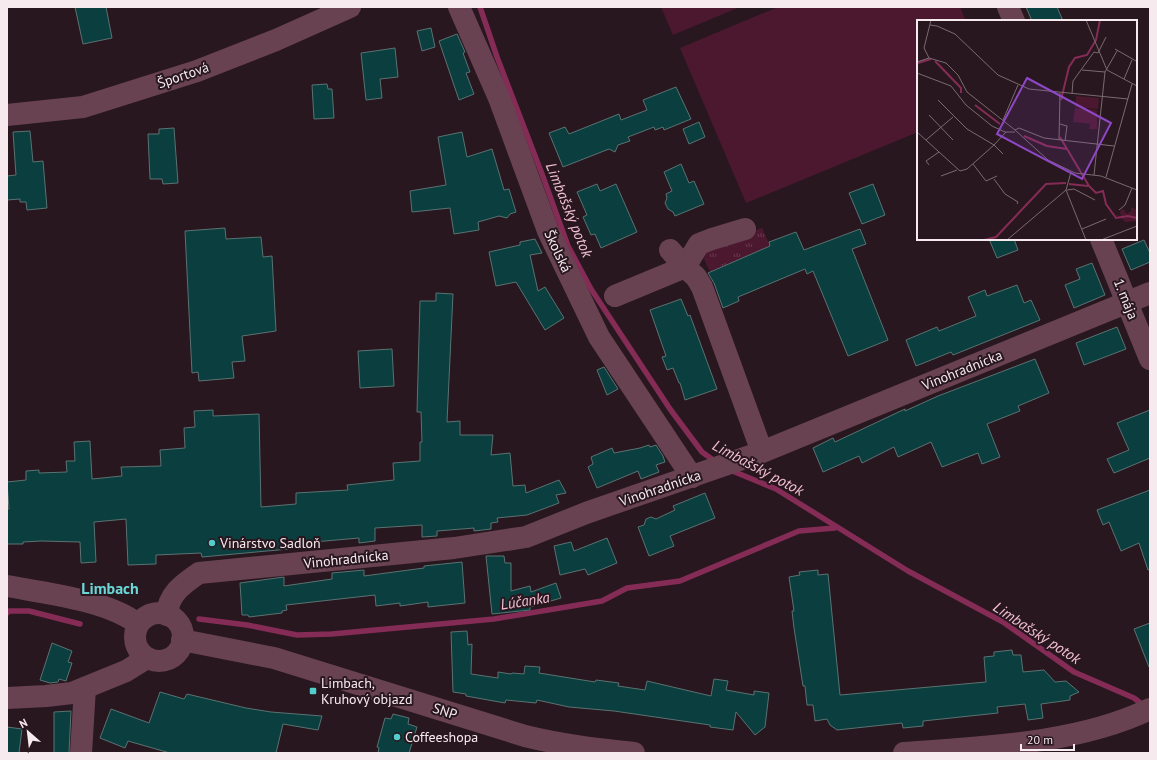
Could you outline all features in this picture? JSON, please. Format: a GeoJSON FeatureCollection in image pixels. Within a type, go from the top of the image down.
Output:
{"type":"FeatureCollection","features":[{"type":"Feature","properties":{"kind":"street","name":"Športová"},"geometry":{"type":"LineString","coordinates":[[7,115],[83,107],[197,71],[276,40],[350,7]]}},
{"type":"Feature","properties":{"kind":"street","name":"Školská"},"geometry":{"type":"LineString","coordinates":[[458,7],[499,98],[548,231],[598,336],[701,474]]}},
{"type":"Feature","properties":{"kind":"street"},"geometry":{"type":"LineString","coordinates":[[1008,7],[1014,20]]}},
{"type":"Feature","properties":{"kind":"street"},"geometry":{"type":"LineString","coordinates":[[615,296],[685,267],[698,244],[744,229]]}},
{"type":"Feature","properties":{"kind":"street","name":"1. mája"},"geometry":{"type":"LineString","coordinates":[[1101,240],[1150,359]]}},
{"type":"Feature","properties":{"kind":"street"},"geometry":{"type":"LineString","coordinates":[[670,250],[696,277],[702,287],[762,452]]}},
{"type":"Feature","properties":{"kind":"street","name":"Vinohradnícka"},"geometry":{"type":"LineString","coordinates":[[167,615],[167,606],[174,593],[182,584],[199,573],[454,548],[526,537],[586,513],[762,452],[1150,293]]}},
{"type":"Feature","properties":{"kind":"street"},"geometry":{"type":"LineString","coordinates":[[7,586],[75,598],[130,618],[138,624]]}},
{"type":"Feature","properties":{"kind":"street"},"geometry":{"type":"LineString","coordinates":[[159,613],[167,615],[174,618],[182,632],[180,648],[170,659],[154,661],[141,654],[136,647],[135,632],[138,624],[144,618],[159,613]]}},
{"type":"Feature","properties":{"kind":"street","name":"SNP"},"geometry":{"type":"LineString","coordinates":[[182,640],[242,651],[306,667],[525,736],[583,748],[634,753]]}},
{"type":"Feature","properties":{"kind":"street"},"geometry":{"type":"LineString","coordinates":[[15,698],[72,693],[126,671],[147,658]]}},
{"type":"Feature","properties":{"kind":"street"},"geometry":{"type":"LineString","coordinates":[[81,753],[85,688]]}},
{"type":"Feature","properties":{"kind":"street"},"geometry":{"type":"LineString","coordinates":[[904,753],[1005,748],[1098,729],[1142,713]]}},
{"type":"Feature","properties":{"kind":"green space"},"geometry":{"type":"Polygon","coordinates":[[[661,7],[740,7],[673,35],[661,7]]]}},
{"type":"Feature","properties":{"kind":"green space"},"geometry":{"type":"Polygon","coordinates":[[[778,7],[960,7],[966,20],[917,20],[917,132],[746,203],[680,48],[778,7]]]}},
{"type":"Feature","properties":{"kind":"green space"},"geometry":{"type":"Polygon","coordinates":[[[762,228],[770,246],[710,272],[704,259],[707,249],[762,228]]]}},
{"type":"Feature","properties":{"kind":"building"},"geometry":{"type":"Polygon","coordinates":[[[75,7],[106,7],[112,38],[83,44],[75,7]]]}},
{"type":"Feature","properties":{"kind":"building"},"geometry":{"type":"Polygon","coordinates":[[[1026,7],[1057,7],[1063,20],[1032,20],[1026,7]]]}},
{"type":"Feature","properties":{"kind":"building"},"geometry":{"type":"Polygon","coordinates":[[[431,28],[435,47],[422,51],[417,31],[431,28]]]}},
{"type":"Feature","properties":{"kind":"building"},"geometry":{"type":"Polygon","coordinates":[[[457,34],[465,52],[463,53],[470,72],[466,73],[474,94],[459,100],[439,41],[457,34]]]}},
{"type":"Feature","properties":{"kind":"building"},"geometry":{"type":"Polygon","coordinates":[[[395,48],[398,77],[380,79],[382,98],[366,100],[361,53],[395,48]]]}},
{"type":"Feature","properties":{"kind":"building"},"geometry":{"type":"Polygon","coordinates":[[[327,84],[328,89],[332,89],[334,118],[314,119],[312,85],[327,84]]]}},
{"type":"Feature","properties":{"kind":"building"},"geometry":{"type":"Polygon","coordinates":[[[676,87],[691,119],[664,130],[663,127],[655,130],[654,127],[628,137],[630,141],[618,145],[615,152],[609,149],[563,167],[549,133],[565,127],[569,134],[619,114],[621,120],[647,110],[643,100],[676,87]]]}},
{"type":"Feature","properties":{"kind":"building"},"geometry":{"type":"Polygon","coordinates":[[[699,122],[705,137],[689,144],[683,129],[699,122]]]}},
{"type":"Feature","properties":{"kind":"building"},"geometry":{"type":"Polygon","coordinates":[[[174,128],[178,183],[163,184],[162,179],[150,179],[148,134],[159,134],[159,129],[174,128]]]}},
{"type":"Feature","properties":{"kind":"building"},"geometry":{"type":"Polygon","coordinates":[[[30,131],[33,162],[43,161],[47,208],[27,210],[26,202],[20,202],[20,199],[7,200],[7,176],[16,175],[13,132],[30,131]]]}},
{"type":"Feature","properties":{"kind":"building"},"geometry":{"type":"Polygon","coordinates":[[[462,132],[467,157],[492,149],[504,190],[509,189],[516,212],[510,214],[507,218],[499,216],[478,222],[479,230],[454,234],[450,208],[412,212],[410,191],[446,185],[438,137],[462,132]]]}},
{"type":"Feature","properties":{"kind":"building"},"geometry":{"type":"Polygon","coordinates":[[[681,164],[689,183],[694,181],[704,204],[675,216],[673,212],[668,209],[665,203],[667,198],[666,194],[672,191],[664,172],[681,164]]]}},
{"type":"Feature","properties":{"kind":"building"},"geometry":{"type":"Polygon","coordinates":[[[597,184],[600,191],[616,184],[637,232],[601,248],[595,234],[591,235],[583,217],[587,215],[577,192],[597,184]]]}},
{"type":"Feature","properties":{"kind":"building"},"geometry":{"type":"Polygon","coordinates":[[[873,184],[885,215],[862,224],[849,193],[873,184]]]}},
{"type":"Feature","properties":{"kind":"building"},"geometry":{"type":"Polygon","coordinates":[[[225,228],[226,239],[261,237],[263,257],[272,256],[276,331],[242,336],[245,361],[232,362],[234,378],[199,381],[198,372],[192,373],[185,231],[225,228]]]}},
{"type":"Feature","properties":{"kind":"building"},"geometry":{"type":"Polygon","coordinates":[[[860,229],[866,244],[852,249],[888,340],[848,356],[813,271],[807,274],[805,269],[738,297],[739,301],[723,308],[714,283],[708,273],[770,246],[769,242],[796,232],[804,250],[860,229]]]}},
{"type":"Feature","properties":{"kind":"building"},"geometry":{"type":"Polygon","coordinates":[[[535,239],[542,253],[530,255],[538,291],[545,287],[564,318],[545,330],[516,282],[496,286],[489,252],[520,245],[520,242],[535,239]]]}},
{"type":"Feature","properties":{"kind":"building"},"geometry":{"type":"Polygon","coordinates":[[[989,240],[1014,240],[1018,250],[997,258],[989,240]]]}},
{"type":"Feature","properties":{"kind":"building"},"geometry":{"type":"Polygon","coordinates":[[[1144,240],[1150,253],[1150,262],[1131,270],[1122,249],[1144,240]]]}},
{"type":"Feature","properties":{"kind":"building"},"geometry":{"type":"Polygon","coordinates":[[[1092,263],[1105,295],[1074,308],[1065,285],[1080,279],[1076,269],[1092,263]]]}},
{"type":"Feature","properties":{"kind":"building"},"geometry":{"type":"Polygon","coordinates":[[[1017,285],[1024,303],[1031,300],[1040,320],[953,355],[951,352],[916,366],[906,340],[937,327],[939,331],[976,316],[968,297],[985,290],[987,296],[1017,285]]]}},
{"type":"Feature","properties":{"kind":"building"},"geometry":{"type":"Polygon","coordinates":[[[436,293],[453,294],[447,422],[460,421],[460,435],[493,435],[491,455],[510,453],[513,486],[525,485],[526,493],[559,480],[566,493],[556,495],[559,503],[527,515],[497,518],[498,522],[491,523],[491,529],[474,531],[474,528],[437,531],[437,536],[422,537],[422,525],[375,528],[375,541],[359,543],[359,538],[289,544],[289,549],[202,557],[201,553],[156,555],[156,564],[128,565],[126,519],[94,522],[96,562],[81,563],[80,542],[41,541],[23,542],[23,544],[7,544],[7,509],[9,509],[7,482],[26,480],[26,471],[39,470],[39,473],[67,472],[66,461],[75,461],[74,442],[90,441],[92,479],[122,476],[121,467],[161,466],[160,450],[185,448],[184,428],[195,427],[194,411],[213,410],[213,416],[259,414],[261,507],[296,504],[296,493],[348,490],[347,485],[394,480],[393,463],[420,461],[420,442],[422,442],[421,412],[417,412],[420,301],[436,301],[436,293]]]}},
{"type":"Feature","properties":{"kind":"building"},"geometry":{"type":"Polygon","coordinates":[[[681,299],[688,316],[690,315],[717,389],[685,400],[680,383],[673,368],[667,370],[662,357],[666,356],[650,310],[681,299]]]}},
{"type":"Feature","properties":{"kind":"building"},"geometry":{"type":"Polygon","coordinates":[[[1117,327],[1126,349],[1084,365],[1076,343],[1117,327]]]}},
{"type":"Feature","properties":{"kind":"building"},"geometry":{"type":"Polygon","coordinates":[[[392,349],[394,386],[360,388],[358,351],[392,349]]]}},
{"type":"Feature","properties":{"kind":"building"},"geometry":{"type":"Polygon","coordinates":[[[1035,359],[1049,393],[1018,406],[1020,411],[987,424],[1000,457],[982,464],[978,453],[942,467],[931,442],[898,457],[894,447],[862,463],[859,456],[823,472],[813,448],[833,438],[835,442],[905,409],[905,411],[938,396],[1035,359]]]}},
{"type":"Feature","properties":{"kind":"building"},"geometry":{"type":"Polygon","coordinates":[[[604,367],[618,389],[607,395],[597,370],[604,367]]]}},
{"type":"Feature","properties":{"kind":"building"},"geometry":{"type":"Polygon","coordinates":[[[1150,410],[1150,458],[1114,473],[1107,459],[1129,450],[1117,423],[1150,410]]]}},
{"type":"Feature","properties":{"kind":"building"},"geometry":{"type":"Polygon","coordinates":[[[649,445],[650,447],[656,445],[663,456],[665,462],[656,465],[659,472],[641,479],[638,471],[597,488],[588,467],[593,464],[591,457],[612,448],[614,453],[649,445]]]}},
{"type":"Feature","properties":{"kind":"building"},"geometry":{"type":"Polygon","coordinates":[[[1150,490],[1150,569],[1148,570],[1139,543],[1121,551],[1109,522],[1103,525],[1097,510],[1150,490]]]}},
{"type":"Feature","properties":{"kind":"building"},"geometry":{"type":"Polygon","coordinates":[[[705,493],[715,518],[670,536],[674,546],[649,556],[638,527],[644,525],[646,519],[651,517],[656,519],[675,510],[673,506],[705,493]]]}},
{"type":"Feature","properties":{"kind":"building"},"geometry":{"type":"Polygon","coordinates":[[[607,538],[617,563],[588,575],[585,569],[560,575],[554,546],[571,542],[574,551],[607,538]]]}},
{"type":"Feature","properties":{"kind":"building"},"geometry":{"type":"Polygon","coordinates":[[[486,556],[504,556],[505,563],[511,563],[511,591],[530,586],[531,592],[556,583],[561,598],[530,607],[530,610],[492,614],[486,556]]]}},
{"type":"Feature","properties":{"kind":"building"},"geometry":{"type":"Polygon","coordinates":[[[462,562],[465,603],[428,607],[428,602],[400,606],[400,603],[376,606],[375,595],[286,605],[287,610],[282,611],[282,613],[249,617],[248,615],[242,615],[240,583],[284,577],[284,586],[332,579],[332,573],[364,570],[364,576],[424,568],[424,566],[462,562]]]}},
{"type":"Feature","properties":{"kind":"building"},"geometry":{"type":"Polygon","coordinates":[[[818,570],[818,575],[828,574],[840,695],[986,682],[984,657],[994,656],[994,652],[1012,650],[1013,655],[1021,655],[1023,672],[1044,670],[1055,682],[1066,681],[1079,692],[1070,696],[1070,700],[1041,704],[1043,718],[1028,720],[1025,704],[997,707],[998,713],[923,721],[923,726],[903,728],[902,723],[837,730],[830,725],[827,719],[815,721],[813,705],[807,705],[805,686],[803,686],[794,628],[792,611],[794,611],[789,577],[800,575],[799,572],[818,570]]]}},
{"type":"Feature","properties":{"kind":"building"},"geometry":{"type":"Polygon","coordinates":[[[1150,623],[1150,667],[1149,667],[1134,629],[1150,623]]]}},
{"type":"Feature","properties":{"kind":"building"},"geometry":{"type":"Polygon","coordinates":[[[467,631],[468,645],[472,644],[471,674],[498,678],[498,672],[524,674],[525,666],[540,667],[539,673],[595,682],[596,680],[619,683],[618,686],[645,690],[647,681],[711,696],[714,679],[728,681],[726,690],[754,695],[754,691],[769,693],[765,727],[755,735],[736,712],[733,730],[710,727],[710,725],[614,711],[569,707],[537,700],[536,703],[506,700],[505,703],[466,696],[466,694],[453,692],[451,632],[467,631]]]}},
{"type":"Feature","properties":{"kind":"building"},"geometry":{"type":"Polygon","coordinates":[[[52,643],[72,651],[68,662],[72,663],[66,681],[59,679],[58,682],[50,683],[40,680],[52,643]]]}},
{"type":"Feature","properties":{"kind":"building"},"geometry":{"type":"Polygon","coordinates":[[[160,692],[184,699],[187,694],[246,708],[271,712],[322,716],[318,730],[283,724],[276,753],[170,753],[128,741],[125,748],[100,738],[111,709],[149,723],[160,692]]]}},
{"type":"Feature","properties":{"kind":"building"},"geometry":{"type":"Polygon","coordinates":[[[71,711],[69,753],[54,753],[54,712],[71,711]]]}},
{"type":"Feature","properties":{"kind":"building","name":"Coffeeshopa"},"geometry":{"type":"Polygon","coordinates":[[[393,714],[409,718],[408,724],[417,727],[409,753],[378,753],[379,748],[377,747],[385,718],[391,719],[393,714]]]}},
{"type":"Feature","properties":{"kind":"building"},"geometry":{"type":"Polygon","coordinates":[[[7,727],[22,729],[19,753],[7,753],[7,727]]]}},
{"type":"Feature","properties":{"kind":"waterway","name":"Limbašský potok"},"geometry":{"type":"LineString","coordinates":[[480,7],[497,57],[568,246],[591,289],[670,409],[702,452],[716,462]]}},
{"type":"Feature","properties":{"kind":"waterway","name":"Limbašský potok"},"geometry":{"type":"LineString","coordinates":[[730,470],[776,489],[908,571],[1003,622],[1074,672],[1134,698],[1144,706]]}},
{"type":"Feature","properties":{"kind":"waterway","name":"Lúčanka"},"geometry":{"type":"LineString","coordinates":[[199,619],[247,625],[297,635],[332,634],[494,619],[602,601],[627,588],[680,581],[799,531],[835,528],[833,526]]}},
{"type":"Feature","properties":{"kind":"waterway","name":"Lúčanka"},"geometry":{"type":"LineString","coordinates":[[7,613],[9,611],[29,611],[80,624]]}},
{"type":"Feature","properties":{"kind":"place","name":"Vinárstvo Sadloň"},"geometry":{"type":"Point","coordinates":[212,543]}},
{"type":"Feature","properties":{"kind":"place","name":"Limbach, Kruhový objazd"},"geometry":{"type":"Point","coordinates":[313,691]}},
{"type":"Feature","properties":{"kind":"place","name":"Coffeeshopa"},"geometry":{"type":"Point","coordinates":[397,737]}},
{"type":"Feature","properties":{"kind":"district","name":"Limbach"},"geometry":{"type":"Point","coordinates":[110,588]}}]}
